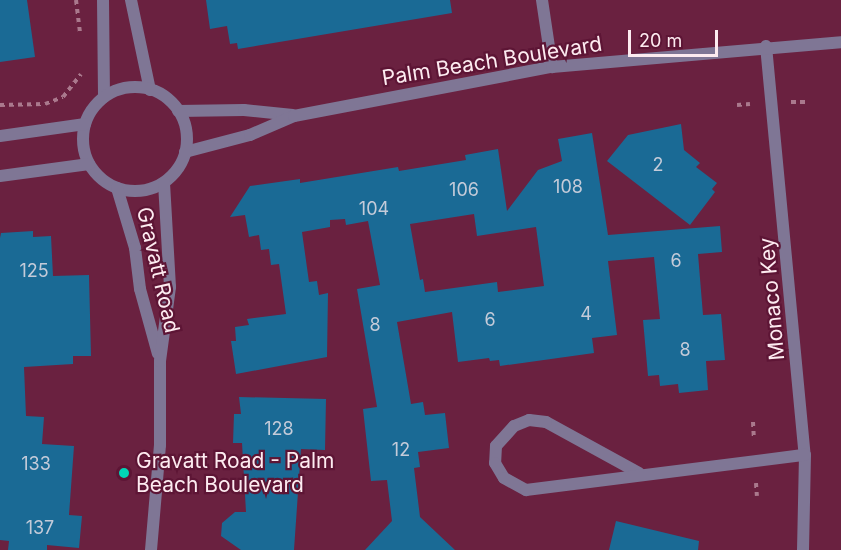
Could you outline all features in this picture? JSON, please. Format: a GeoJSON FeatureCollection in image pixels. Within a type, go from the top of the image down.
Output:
{"type":"FeatureCollection","features":[{"type":"Feature","properties":{"kind":"street"},"geometry":{"type":"LineString","coordinates":[[103,0],[104,97],[85,124],[83,138],[89,164],[96,175],[117,188],[149,189],[164,183],[180,164],[185,152],[186,138],[178,111],[166,98],[150,90],[134,87],[104,97]]}},
{"type":"Feature","properties":{"kind":"street"},"geometry":{"type":"LineString","coordinates":[[131,0],[150,90]]}},
{"type":"Feature","properties":{"kind":"street"},"geometry":{"type":"LineString","coordinates":[[542,0],[552,67]]}},
{"type":"Feature","properties":{"kind":"street","name":"Palm Beach Boulevard"},"geometry":{"type":"LineString","coordinates":[[185,152],[250,135],[294,116],[552,67],[766,46],[841,42]]}},
{"type":"Feature","properties":{"kind":"street","name":"Monaco Key"},"geometry":{"type":"LineString","coordinates":[[766,46],[805,455],[802,550]]}},
{"type":"Feature","properties":{"kind":"street","name":"Palm Beach Boulevard"},"geometry":{"type":"LineString","coordinates":[[178,111],[244,110],[294,116]]}},
{"type":"Feature","properties":{"kind":"street"},"geometry":{"type":"LineString","coordinates":[[0,136],[85,124]]}},
{"type":"Feature","properties":{"kind":"street"},"geometry":{"type":"LineString","coordinates":[[0,176],[89,164]]}},
{"type":"Feature","properties":{"kind":"street","name":"Gravatt Road"},"geometry":{"type":"LineString","coordinates":[[151,550],[160,445],[160,361],[170,287],[164,183]]}},
{"type":"Feature","properties":{"kind":"street","name":"Gravatt Road"},"geometry":{"type":"LineString","coordinates":[[117,188],[135,248],[140,288],[160,361]]}},
{"type":"Feature","properties":{"kind":"street"},"geometry":{"type":"LineString","coordinates":[[639,473],[546,422],[530,420],[514,426],[496,446],[495,463],[504,478],[526,490],[639,473],[805,455]]}},
{"type":"Feature","properties":{"kind":"path"},"geometry":{"type":"LineString","coordinates":[[76,0],[81,35]]}},
{"type":"Feature","properties":{"kind":"path"},"geometry":{"type":"LineString","coordinates":[[0,105],[45,104],[63,97],[74,87],[84,65]]}},
{"type":"Feature","properties":{"kind":"building"},"geometry":{"type":"Polygon","coordinates":[[[0,0],[27,0],[35,57],[0,62],[0,0]]]}},
{"type":"Feature","properties":{"kind":"building"},"geometry":{"type":"Polygon","coordinates":[[[206,0],[450,0],[452,13],[238,49],[237,43],[230,44],[227,26],[210,29],[206,0]]]}},
{"type":"Feature","properties":{"kind":"building"},"geometry":{"type":"Polygon","coordinates":[[[681,124],[684,150],[700,163],[696,167],[717,183],[712,189],[715,192],[690,225],[607,161],[628,135],[681,124]]]}},
{"type":"Feature","properties":{"kind":"building"},"geometry":{"type":"Polygon","coordinates":[[[592,133],[608,235],[720,226],[722,252],[698,254],[703,315],[721,314],[725,360],[706,361],[708,390],[679,393],[678,384],[660,386],[659,375],[648,376],[643,320],[660,319],[654,257],[608,261],[617,335],[592,338],[594,353],[500,366],[499,360],[490,361],[489,358],[458,362],[452,312],[397,322],[411,404],[423,402],[425,415],[445,413],[449,448],[418,452],[420,467],[414,468],[420,517],[455,550],[365,550],[392,521],[387,480],[371,481],[363,409],[377,407],[357,289],[380,285],[368,221],[346,225],[345,219],[330,220],[330,227],[302,232],[309,282],[317,281],[319,295],[328,293],[327,357],[236,374],[231,341],[236,341],[235,327],[249,325],[247,319],[286,314],[279,264],[271,265],[269,249],[261,250],[259,235],[249,237],[245,215],[230,217],[250,186],[300,179],[300,183],[398,167],[399,171],[466,160],[465,155],[498,149],[507,211],[538,170],[562,161],[558,139],[592,133]],[[474,214],[410,224],[420,280],[423,279],[425,292],[497,282],[498,292],[544,286],[536,227],[477,236],[474,214]]]}},
{"type":"Feature","properties":{"kind":"building"},"geometry":{"type":"Polygon","coordinates":[[[33,231],[33,237],[51,236],[53,276],[89,275],[91,356],[73,356],[73,364],[24,367],[26,416],[44,417],[42,444],[74,446],[69,515],[82,516],[79,548],[47,545],[47,550],[8,550],[9,541],[0,540],[0,238],[1,233],[33,231]]]}},
{"type":"Feature","properties":{"kind":"building"},"geometry":{"type":"Polygon","coordinates":[[[239,397],[326,399],[325,450],[301,449],[294,550],[241,550],[221,536],[222,523],[235,512],[246,512],[242,443],[233,443],[234,414],[241,414],[239,397]]]}},
{"type":"Feature","properties":{"kind":"building"},"geometry":{"type":"Polygon","coordinates":[[[616,521],[699,541],[698,550],[609,550],[616,521]]]}},
{"type":"Feature","properties":{"kind":"place","name":"Gravatt Road - Palm Beach Boulevard"},"geometry":{"type":"Point","coordinates":[124,473]}}]}
